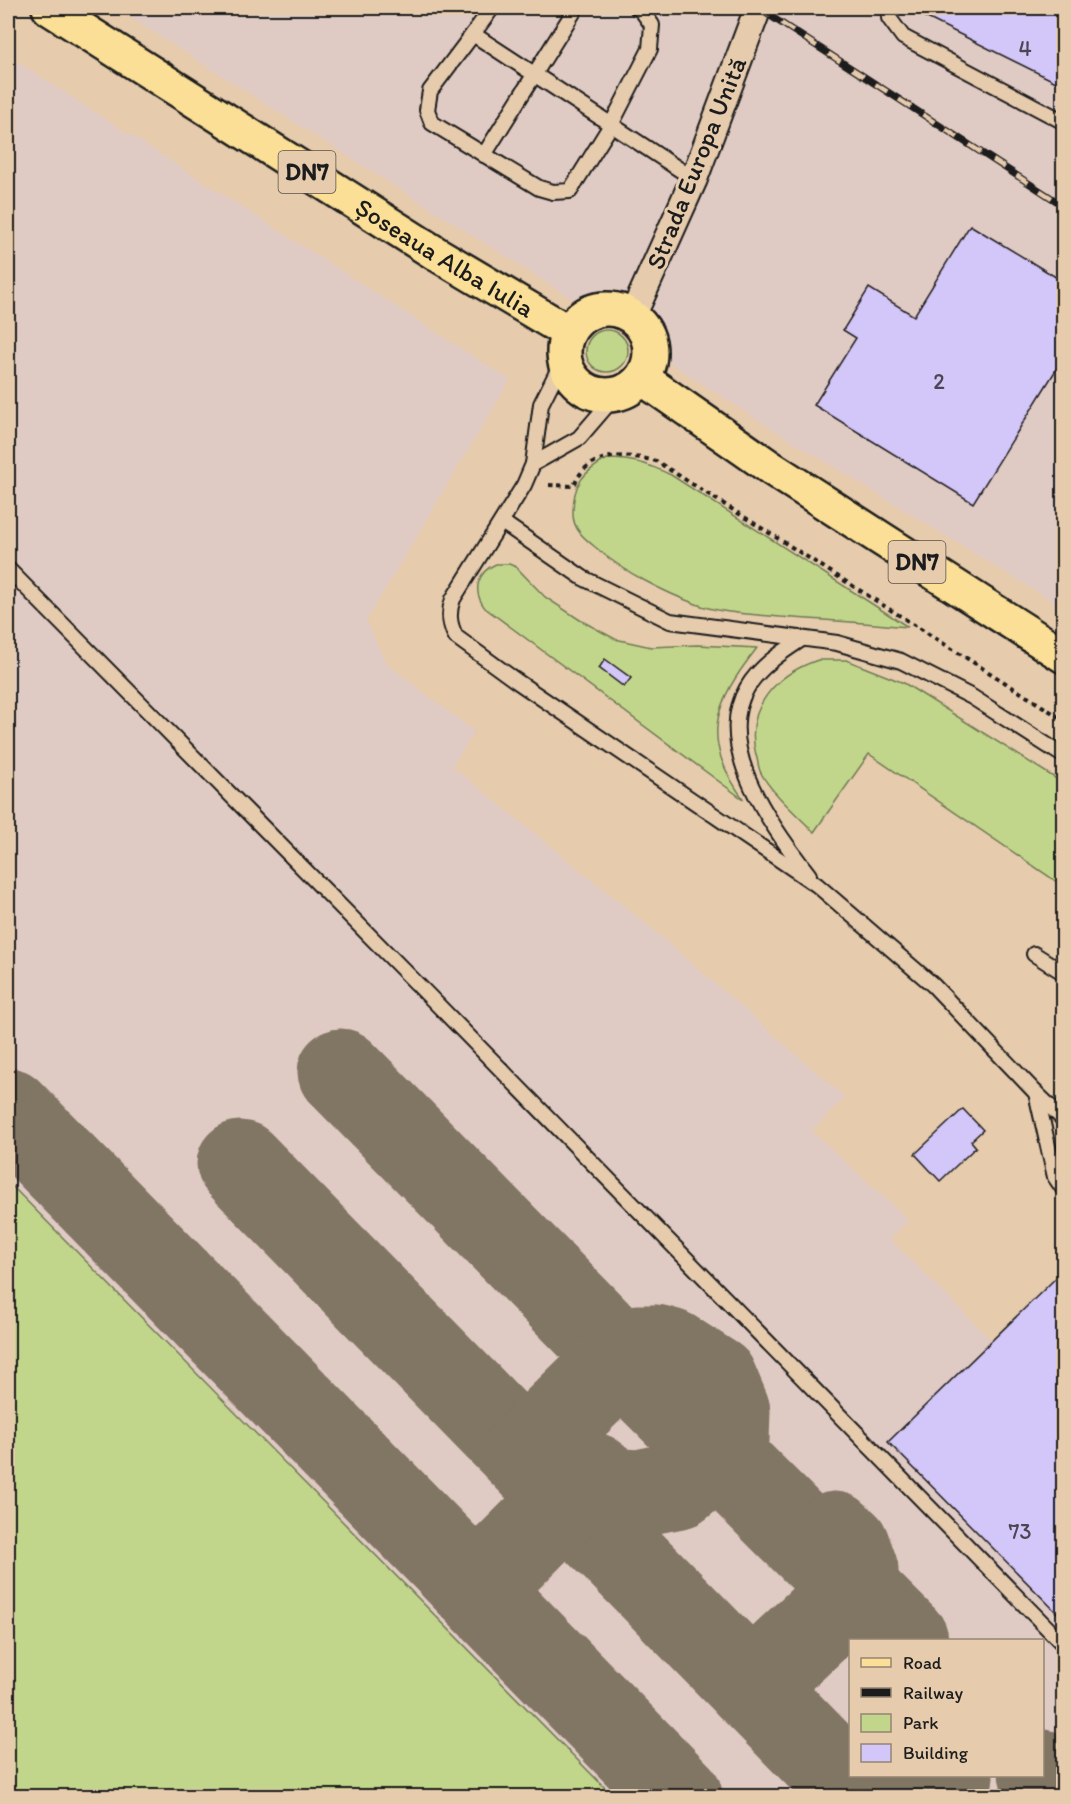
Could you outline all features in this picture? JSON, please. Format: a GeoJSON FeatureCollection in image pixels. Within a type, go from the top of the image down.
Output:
{"type":"FeatureCollection","features":[{"type":"Feature","properties":{"kind":"main road","name":"Șoseaua Alba Iulia"},"geometry":{"type":"LineString","coordinates":[[49,8],[435,253],[566,345]]}},
{"type":"Feature","properties":{"kind":"main road"},"geometry":{"type":"LineString","coordinates":[[566,345],[577,320],[590,312],[604,309],[618,310],[632,317],[642,326],[651,352],[649,366],[629,387]]}},
{"type":"Feature","properties":{"kind":"main road","name":"DN7"},"geometry":{"type":"LineString","coordinates":[[566,345],[570,375],[582,388],[599,395],[629,387],[771,468],[1064,656]]}},
{"type":"Feature","properties":{"kind":"street","name":"Strada Europa Unită"},"geometry":{"type":"LineString","coordinates":[[632,317],[694,179],[758,8]]}},
{"type":"Feature","properties":{"kind":"lane"},"geometry":{"type":"LineString","coordinates":[[492,8],[430,91],[427,110],[432,123],[539,188],[553,192],[570,190],[611,125],[650,49],[652,25],[637,8]]}},
{"type":"Feature","properties":{"kind":"lane"},"geometry":{"type":"LineString","coordinates":[[484,155],[576,8]]}},
{"type":"Feature","properties":{"kind":"lane"},"geometry":{"type":"LineString","coordinates":[[889,8],[889,18],[903,37],[1064,122]]}},
{"type":"Feature","properties":{"kind":"lane"},"geometry":{"type":"LineString","coordinates":[[473,34],[694,179]]}},
{"type":"Feature","properties":{"kind":"lane"},"geometry":{"type":"LineString","coordinates":[[566,345],[541,404],[533,464],[524,485],[453,599],[450,618],[451,628],[456,637],[515,680],[817,885],[933,985],[1064,1120]]}},
{"type":"Feature","properties":{"kind":"lane"},"geometry":{"type":"LineString","coordinates":[[533,464],[579,438],[629,387]]}},
{"type":"Feature","properties":{"kind":"lane"},"geometry":{"type":"LineString","coordinates":[[502,522],[583,578],[670,621],[837,643],[901,661],[972,697],[1064,756]]}},
{"type":"Feature","properties":{"kind":"lane"},"geometry":{"type":"LineString","coordinates":[[8,569],[441,1007],[1064,1646]]}},
{"type":"Feature","properties":{"kind":"lane"},"geometry":{"type":"LineString","coordinates":[[802,639],[761,670],[747,688],[739,706],[739,748],[746,777],[768,818],[817,885]]}},
{"type":"Feature","properties":{"kind":"lane"},"geometry":{"type":"LineString","coordinates":[[1034,954],[1064,973]]}},
{"type":"Feature","properties":{"kind":"lane"},"geometry":{"type":"LineString","coordinates":[[1036,1093],[1055,1177],[1064,1190]]}},
{"type":"Feature","properties":{"kind":"path"},"geometry":{"type":"LineString","coordinates":[[524,485],[574,486],[579,476],[592,463],[614,455],[634,456],[656,461],[1064,720]]}},
{"type":"Feature","properties":{"kind":"shaded area"},"geometry":{"type":"Polygon","coordinates":[[[115,8],[1063,8],[1063,608],[769,427],[115,8]]]}},
{"type":"Feature","properties":{"kind":"shaded area"},"geometry":{"type":"Polygon","coordinates":[[[8,56],[510,380],[366,621],[386,663],[475,732],[452,766],[656,932],[845,1097],[812,1131],[909,1220],[890,1239],[991,1340],[1063,1270],[1063,1796],[8,1796],[8,56]]]}},
{"type":"Feature","properties":{"kind":"green space"},"geometry":{"type":"Polygon","coordinates":[[[607,330],[622,336],[628,351],[622,366],[607,372],[592,366],[586,351],[592,336],[607,330]]]}},
{"type":"Feature","properties":{"kind":"green space"},"geometry":{"type":"Polygon","coordinates":[[[607,459],[641,463],[671,475],[908,627],[727,612],[696,604],[646,581],[621,567],[586,539],[578,530],[573,519],[573,502],[577,486],[586,474],[607,459]]]}},
{"type":"Feature","properties":{"kind":"green space"},"geometry":{"type":"Polygon","coordinates":[[[496,564],[509,564],[516,567],[545,597],[615,639],[651,647],[697,645],[757,648],[730,687],[718,722],[717,740],[721,758],[744,800],[485,608],[479,595],[478,583],[484,572],[496,564]]]}},
{"type":"Feature","properties":{"kind":"green space"},"geometry":{"type":"Polygon","coordinates":[[[818,660],[846,660],[904,683],[1063,783],[1063,886],[869,754],[814,832],[785,804],[765,780],[759,769],[753,738],[759,708],[767,695],[789,674],[818,660]]]}},
{"type":"Feature","properties":{"kind":"green space"},"geometry":{"type":"Polygon","coordinates":[[[8,1182],[613,1796],[8,1796],[8,1182]]]}},
{"type":"Feature","properties":{"kind":"building"},"geometry":{"type":"Polygon","coordinates":[[[1064,8],[1064,86],[909,9],[1064,8]]]}},
{"type":"Feature","properties":{"kind":"building"},"geometry":{"type":"Polygon","coordinates":[[[970,225],[1064,282],[1064,357],[973,503],[814,405],[856,338],[843,330],[869,288],[914,316],[970,225]]]}},
{"type":"Feature","properties":{"kind":"building"},"geometry":{"type":"Polygon","coordinates":[[[605,659],[631,678],[624,687],[599,668],[605,659]]]}},
{"type":"Feature","properties":{"kind":"building"},"geometry":{"type":"Polygon","coordinates":[[[963,1109],[983,1130],[971,1141],[976,1147],[940,1181],[915,1154],[963,1109]]]}},
{"type":"Feature","properties":{"kind":"building"},"geometry":{"type":"Polygon","coordinates":[[[1064,1270],[1064,1620],[888,1442],[1064,1270]]]}},
{"type":"Feature","properties":{"kind":"taxiway"},"geometry":{"type":"LineString","coordinates":[[341,1072],[622,1358],[904,1639]]}},
{"type":"Feature","properties":{"kind":"taxiway"},"geometry":{"type":"LineString","coordinates":[[8,1111],[679,1796]]}},
{"type":"Feature","properties":{"kind":"taxiway"},"geometry":{"type":"LineString","coordinates":[[240,1164],[858,1796]]}},
{"type":"Feature","properties":{"kind":"taxiway"},"geometry":{"type":"LineString","coordinates":[[477,1589],[593,1476],[613,1491],[639,1493],[679,1485],[706,1463],[726,1440],[727,1411],[714,1380],[670,1352],[656,1348],[638,1348],[622,1358],[527,1451]]}},
{"type":"Feature","properties":{"kind":"taxiway"},"geometry":{"type":"LineString","coordinates":[[751,1687],[823,1619],[852,1587],[855,1570],[846,1545],[835,1535]]}},
{"type":"Feature","properties":{"kind":"taxiway"},"geometry":{"type":"LineString","coordinates":[[929,1796],[949,1777]]}},
{"type":"Feature","properties":{"kind":"taxiway"},"geometry":{"type":"LineString","coordinates":[[1043,1777],[1046,1785],[1043,1796]]}},
{"type":"Feature","properties":{"kind":"railway"},"geometry":{"type":"LineString","coordinates":[[758,8],[1064,206]]}}]}
